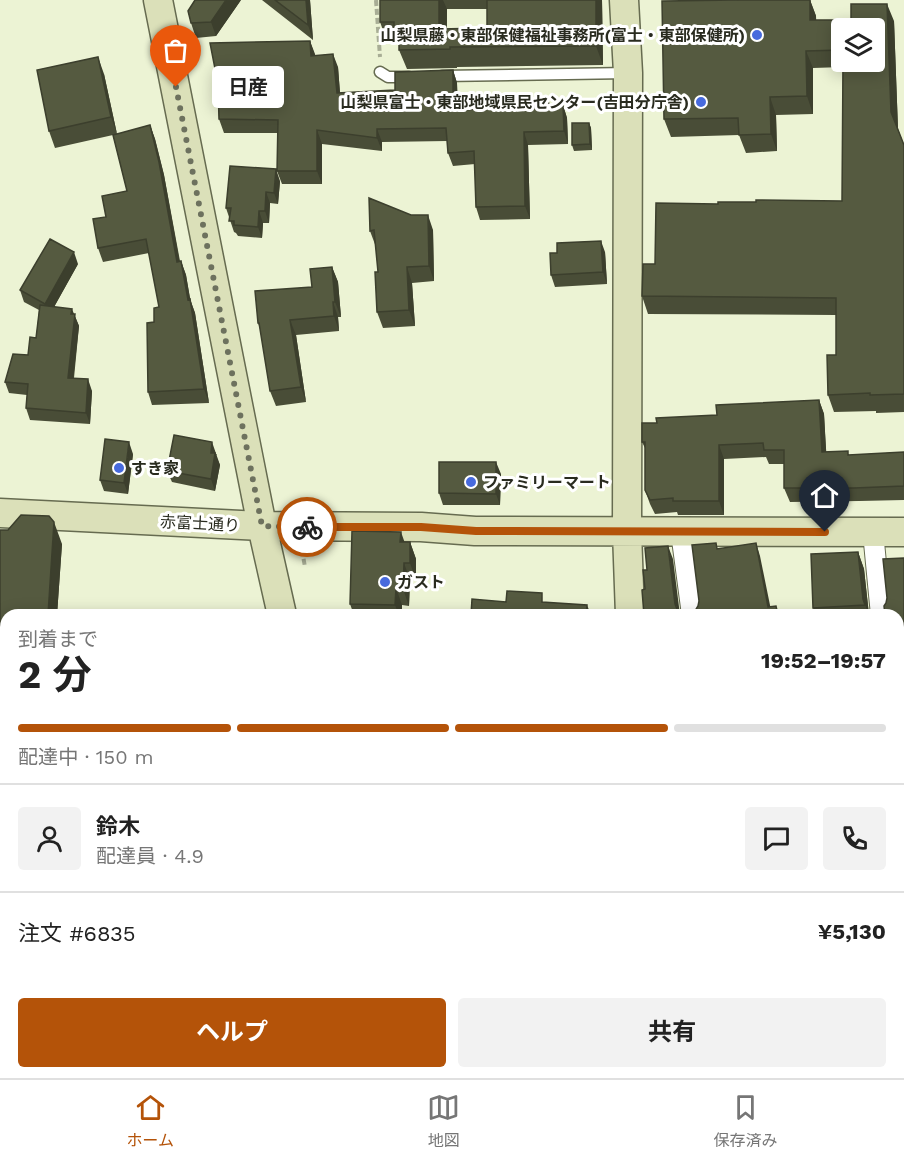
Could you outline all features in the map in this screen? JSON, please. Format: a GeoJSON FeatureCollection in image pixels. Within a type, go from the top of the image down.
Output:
{"type":"FeatureCollection","features":[{"type":"Feature","properties":{"kind":"street"},"geometry":{"type":"LineString","coordinates":[[158,0],[262,526],[281,609]]}},
{"type":"Feature","properties":{"kind":"street"},"geometry":{"type":"LineString","coordinates":[[624,0],[628,73],[627,532],[630,609]]}},
{"type":"Feature","properties":{"kind":"street","name":"赤富士通り"},"geometry":{"type":"LineString","coordinates":[[0,513],[262,526],[421,527],[476,531],[904,532]]}},
{"type":"Feature","properties":{"kind":"street"},"geometry":{"type":"LineString","coordinates":[[681,532],[691,609]]}},
{"type":"Feature","properties":{"kind":"street"},"geometry":{"type":"LineString","coordinates":[[873,532],[880,609]]}},
{"type":"Feature","properties":{"kind":"lane"},"geometry":{"type":"LineString","coordinates":[[380,72],[388,77],[424,76]]}},
{"type":"Feature","properties":{"kind":"lane"},"geometry":{"type":"LineString","coordinates":[[436,76],[628,73]]}},
{"type":"Feature","properties":{"kind":"path"},"geometry":{"type":"LineString","coordinates":[[376,0],[380,72]]}},
{"type":"Feature","properties":{"kind":"building"},"geometry":{"type":"Polygon","coordinates":[[[195,0],[226,0],[211,22],[191,23],[188,11],[195,0]]]}},
{"type":"Feature","properties":{"kind":"building"},"geometry":{"type":"Polygon","coordinates":[[[275,0],[306,0],[308,25],[275,0]]]}},
{"type":"Feature","properties":{"kind":"building"},"geometry":{"type":"Polygon","coordinates":[[[380,0],[439,0],[439,29],[487,28],[487,0],[596,0],[596,46],[450,47],[450,49],[399,50],[399,30],[394,30],[394,22],[380,22],[380,0]]]}},
{"type":"Feature","properties":{"kind":"building"},"geometry":{"type":"Polygon","coordinates":[[[810,0],[810,20],[831,20],[831,50],[806,51],[807,96],[770,97],[771,134],[739,135],[738,118],[664,119],[662,1],[810,0]]]}},
{"type":"Feature","properties":{"kind":"building"},"geometry":{"type":"Polygon","coordinates":[[[851,4],[887,4],[891,112],[904,145],[904,394],[828,395],[827,355],[836,355],[836,298],[642,296],[643,264],[655,264],[656,203],[718,204],[718,202],[756,202],[756,200],[842,201],[843,72],[885,72],[885,18],[851,18],[851,4]]]}},
{"type":"Feature","properties":{"kind":"building"},"geometry":{"type":"Polygon","coordinates":[[[310,41],[311,56],[333,54],[337,93],[395,90],[395,72],[453,70],[453,111],[514,106],[514,99],[548,98],[548,105],[563,105],[564,131],[524,132],[525,206],[476,207],[474,151],[448,153],[446,128],[377,129],[377,138],[317,130],[317,171],[277,171],[278,120],[219,119],[218,84],[210,43],[310,41]]]}},
{"type":"Feature","properties":{"kind":"building"},"geometry":{"type":"Polygon","coordinates":[[[98,57],[111,117],[49,131],[37,70],[98,57]]]}},
{"type":"Feature","properties":{"kind":"building"},"geometry":{"type":"Polygon","coordinates":[[[572,123],[589,123],[590,144],[572,145],[572,123]]]}},
{"type":"Feature","properties":{"kind":"building"},"geometry":{"type":"Polygon","coordinates":[[[150,125],[177,262],[181,261],[188,300],[190,299],[204,389],[148,392],[147,323],[154,322],[154,308],[159,307],[146,239],[98,248],[93,219],[106,217],[102,196],[127,191],[113,135],[150,125]]]}},
{"type":"Feature","properties":{"kind":"building"},"geometry":{"type":"Polygon","coordinates":[[[230,166],[276,169],[274,193],[266,192],[265,211],[259,211],[258,227],[234,225],[234,221],[229,221],[231,208],[226,208],[230,166]]]}},
{"type":"Feature","properties":{"kind":"building"},"geometry":{"type":"Polygon","coordinates":[[[369,198],[411,215],[428,215],[429,266],[407,267],[409,310],[377,312],[375,272],[378,272],[374,230],[370,231],[369,198]]]}},
{"type":"Feature","properties":{"kind":"building"},"geometry":{"type":"Polygon","coordinates":[[[50,239],[74,252],[45,304],[20,290],[50,239]]]}},
{"type":"Feature","properties":{"kind":"building"},"geometry":{"type":"Polygon","coordinates":[[[601,241],[603,272],[551,275],[550,253],[557,253],[557,243],[601,241]]]}},
{"type":"Feature","properties":{"kind":"building"},"geometry":{"type":"Polygon","coordinates":[[[332,267],[334,316],[290,320],[301,387],[270,391],[255,291],[312,287],[310,269],[332,267]]]}},
{"type":"Feature","properties":{"kind":"building"},"geometry":{"type":"Polygon","coordinates":[[[40,305],[72,309],[71,314],[75,314],[68,378],[88,379],[86,413],[26,408],[28,384],[5,382],[13,354],[28,355],[30,337],[36,338],[40,305]]]}},
{"type":"Feature","properties":{"kind":"building"},"geometry":{"type":"Polygon","coordinates":[[[819,400],[822,452],[848,451],[848,455],[904,452],[904,486],[784,488],[784,450],[764,450],[763,443],[719,445],[719,501],[673,501],[673,498],[650,500],[645,490],[645,442],[642,442],[642,423],[657,423],[656,418],[717,415],[716,405],[819,400]]]}},
{"type":"Feature","properties":{"kind":"building"},"geometry":{"type":"Polygon","coordinates":[[[174,435],[212,442],[211,453],[215,453],[211,479],[167,471],[174,435]]]}},
{"type":"Feature","properties":{"kind":"building"},"geometry":{"type":"Polygon","coordinates":[[[105,439],[129,442],[124,483],[100,480],[105,439]]]}},
{"type":"Feature","properties":{"kind":"building"},"geometry":{"type":"Polygon","coordinates":[[[439,462],[496,462],[496,494],[439,493],[439,462]]]}},
{"type":"Feature","properties":{"kind":"building"},"geometry":{"type":"Polygon","coordinates":[[[21,515],[49,516],[54,522],[48,609],[0,609],[0,530],[8,530],[21,515]]]}},
{"type":"Feature","properties":{"kind":"building"},"geometry":{"type":"Polygon","coordinates":[[[352,531],[401,532],[400,542],[410,542],[410,563],[404,563],[403,589],[396,588],[395,605],[350,604],[352,531]]]}},
{"type":"Feature","properties":{"kind":"building"},"geometry":{"type":"Polygon","coordinates":[[[716,543],[717,549],[756,543],[768,607],[776,606],[777,609],[696,609],[699,601],[692,545],[716,543]]]}},
{"type":"Feature","properties":{"kind":"building"},"geometry":{"type":"Polygon","coordinates":[[[668,546],[677,609],[644,609],[643,570],[647,570],[645,548],[668,546]]]}},
{"type":"Feature","properties":{"kind":"building"},"geometry":{"type":"Polygon","coordinates":[[[858,552],[865,605],[813,608],[811,554],[858,552]]]}},
{"type":"Feature","properties":{"kind":"building"},"geometry":{"type":"Polygon","coordinates":[[[904,558],[904,609],[884,609],[887,598],[883,559],[904,558]]]}},
{"type":"Feature","properties":{"kind":"building"},"geometry":{"type":"Polygon","coordinates":[[[507,591],[542,593],[542,602],[587,605],[587,609],[471,609],[472,599],[506,602],[507,591]]]}},
{"type":"Feature","properties":{"kind":"way so far"},"geometry":{"type":"LineString","coordinates":[[176,87],[262,526],[307,527]]}},
{"type":"Feature","properties":{"kind":"place","name":"山梨県藤・東部保健福祉事務所(富士・東部保健所)"},"geometry":{"type":"Point","coordinates":[757,35]}},
{"type":"Feature","properties":{"kind":"place","name":"日産"},"geometry":{"type":"Point","coordinates":[176,87]}},
{"type":"Feature","properties":{"kind":"place","name":"山梨県富士・東部地域県民センター(吉田分庁舎)"},"geometry":{"type":"Point","coordinates":[701,102]}},
{"type":"Feature","properties":{"kind":"place","name":"すき家"},"geometry":{"type":"Point","coordinates":[119,468]}},
{"type":"Feature","properties":{"kind":"place","name":"ファミリーマート"},"geometry":{"type":"Point","coordinates":[471,482]}},
{"type":"Feature","properties":{"kind":"place","name":"ガスト"},"geometry":{"type":"Point","coordinates":[385,582]}},
{"type":"Feature","properties":{"kind":"route"},"geometry":{"type":"LineString","coordinates":[[307,527],[421,527],[476,531],[825,532]]}}]}
